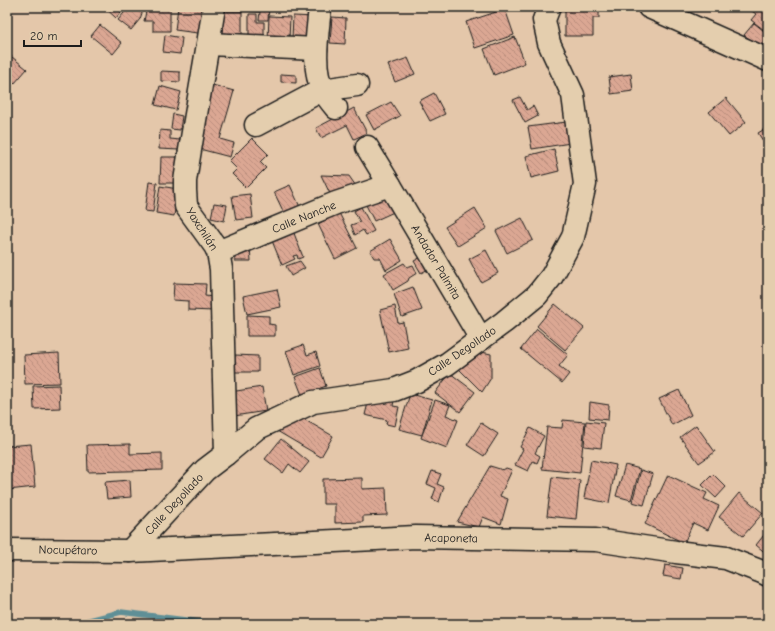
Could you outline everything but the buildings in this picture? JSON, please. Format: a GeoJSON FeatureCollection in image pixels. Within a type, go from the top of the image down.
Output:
{"type":"FeatureCollection","features":[{"type":"Feature","properties":{"kind":"street","name":"Yaxchilán"},"geometry":{"type":"LineString","coordinates":[[214,7],[196,112],[185,190],[186,206],[216,246],[221,269],[226,454]]}},
{"type":"Feature","properties":{"kind":"street"},"geometry":{"type":"LineString","coordinates":[[320,7],[316,49],[317,74],[322,90],[336,108]]}},
{"type":"Feature","properties":{"kind":"street","name":"Calle Degollado"},"geometry":{"type":"LineString","coordinates":[[130,551],[205,470],[256,429],[313,402],[394,390],[417,381],[447,364],[504,322],[537,295],[552,276],[573,237],[585,184],[573,95],[549,43],[544,20],[549,7]]}},
{"type":"Feature","properties":{"kind":"street"},"geometry":{"type":"LineString","coordinates":[[649,7],[768,60]]}},
{"type":"Feature","properties":{"kind":"street"},"geometry":{"type":"LineString","coordinates":[[208,44],[316,49]]}},
{"type":"Feature","properties":{"kind":"street"},"geometry":{"type":"LineString","coordinates":[[256,125],[322,90],[356,85]]}},
{"type":"Feature","properties":{"kind":"street","name":"Andador Palmita"},"geometry":{"type":"LineString","coordinates":[[366,147],[482,339]]}},
{"type":"Feature","properties":{"kind":"street","name":"Calle Nanche"},"geometry":{"type":"LineString","coordinates":[[218,252],[336,203],[390,185]]}},
{"type":"Feature","properties":{"kind":"street","name":"Acaponeta"},"geometry":{"type":"LineString","coordinates":[[130,551],[416,537],[596,540],[726,558],[768,575]]}},
{"type":"Feature","properties":{"kind":"street","name":"Nocupétaro"},"geometry":{"type":"LineString","coordinates":[[7,550],[130,551]]}},
{"type":"Feature","properties":{"kind":"waterway"},"geometry":{"type":"LineString","coordinates":[[74,624],[121,612],[218,624]]}}]}
